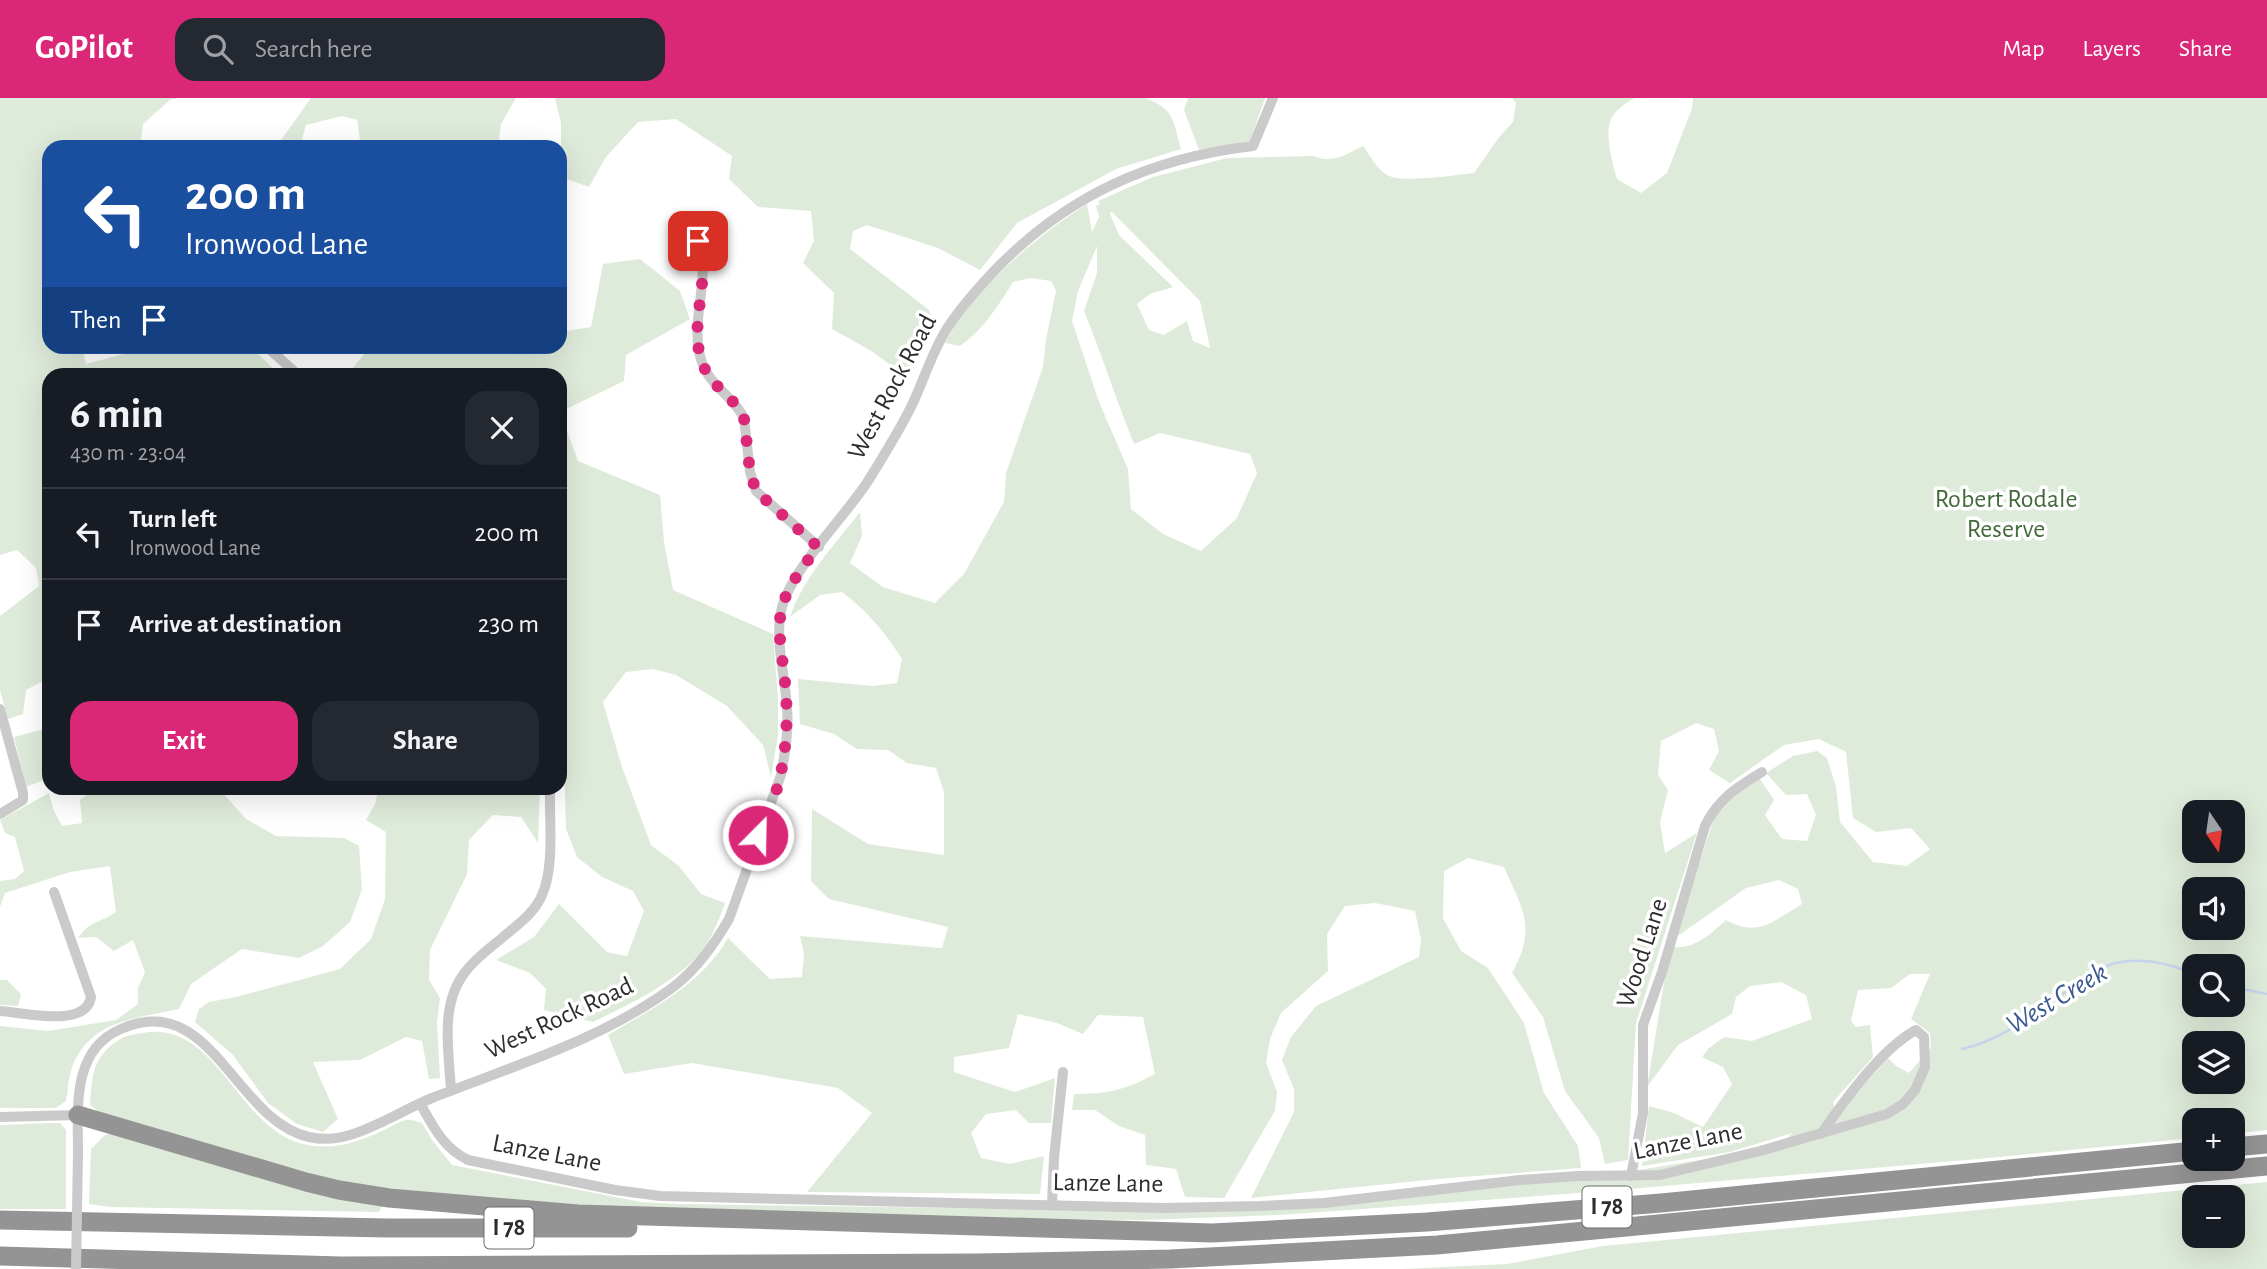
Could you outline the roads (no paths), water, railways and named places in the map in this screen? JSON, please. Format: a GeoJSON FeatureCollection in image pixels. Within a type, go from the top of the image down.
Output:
{"type":"FeatureCollection","features":[{"type":"Feature","properties":{"kind":"highway"},"geometry":{"type":"LineString","coordinates":[[78,1115],[306,1182],[389,1198],[578,1214],[1017,1228]]}},
{"type":"Feature","properties":{"kind":"highway"},"geometry":{"type":"LineString","coordinates":[[2245,1146],[2267,1144]]}},
{"type":"Feature","properties":{"kind":"highway","name":"I 78"},"geometry":{"type":"LineString","coordinates":[[0,1220],[386,1228],[1017,1228],[1212,1233],[1427,1222],[1675,1202],[2182,1152]]}},
{"type":"Feature","properties":{"kind":"highway","name":"I 78"},"geometry":{"type":"LineString","coordinates":[[0,1256],[341,1266],[976,1263],[1170,1259],[1437,1245],[2267,1166]]}},
{"type":"Feature","properties":{"kind":"highway"},"geometry":{"type":"LineString","coordinates":[[788,1269],[976,1263]]}},
{"type":"Feature","properties":{"kind":"street","name":"West Rock Road"},"geometry":{"type":"LineString","coordinates":[[76,1269],[78,1115],[82,1072],[97,1046],[116,1031],[130,1025],[151,1022],[175,1025],[198,1037],[269,1115],[283,1126],[309,1137],[323,1139],[349,1136],[420,1103],[569,1044],[624,1017],[674,986],[701,960],[716,940],[736,903],[781,775],[788,711],[780,617],[788,592],[853,502],[898,433],[930,362],[955,316],[1003,262],[1045,224],[1088,196],[1159,165],[1253,146],[1273,98]]}},
{"type":"Feature","properties":{"kind":"street"},"geometry":{"type":"LineString","coordinates":[[698,241],[702,257],[698,337],[703,365],[716,387],[741,411],[744,418],[750,472],[756,491],[818,547]]}},
{"type":"Feature","properties":{"kind":"street"},"geometry":{"type":"LineString","coordinates":[[275,354],[290,368]]}},
{"type":"Feature","properties":{"kind":"street"},"geometry":{"type":"LineString","coordinates":[[0,709],[23,793],[23,800],[0,814]]}},
{"type":"Feature","properties":{"kind":"street","name":"Wood Lane"},"geometry":{"type":"LineString","coordinates":[[1631,1177],[1643,1114],[1643,1025],[1662,972],[1705,826],[1717,804],[1730,792],[1762,772]]}},
{"type":"Feature","properties":{"kind":"street"},"geometry":{"type":"LineString","coordinates":[[451,1091],[448,1017],[451,1000],[456,986],[469,967],[527,917],[541,897],[548,873],[550,795]]}},
{"type":"Feature","properties":{"kind":"street"},"geometry":{"type":"LineString","coordinates":[[0,1011],[46,1017],[63,1016],[84,1011],[90,1003],[91,997],[54,892]]}},
{"type":"Feature","properties":{"kind":"street","name":"Lanze Lane"},"geometry":{"type":"LineString","coordinates":[[420,1103],[441,1140],[457,1155],[468,1160],[625,1192],[694,1199],[1164,1208],[1324,1203],[1520,1180],[1660,1175],[1821,1134],[1888,1114],[1903,1104],[1915,1090],[1925,1067],[1922,1032],[1916,1030],[1895,1045],[1856,1088],[1821,1134]]}},
{"type":"Feature","properties":{"kind":"street"},"geometry":{"type":"LineString","coordinates":[[1052,1205],[1063,1072]]}},
{"type":"Feature","properties":{"kind":"street"},"geometry":{"type":"LineString","coordinates":[[0,1117],[78,1115]]}},
{"type":"Feature","properties":{"kind":"waterway","name":"West Creek"},"geometry":{"type":"LineString","coordinates":[[1962,1049],[2007,1031],[2100,969],[2111,965],[2126,961],[2146,961],[2182,970]]}},
{"type":"Feature","properties":{"kind":"waterway","name":"West Creek"},"geometry":{"type":"LineString","coordinates":[[2245,989],[2267,994]]}},
{"type":"Feature","properties":{"kind":"park label","name":"Robert Rodale Reserve"},"geometry":{"type":"Point","coordinates":[2006,514]}}]}
